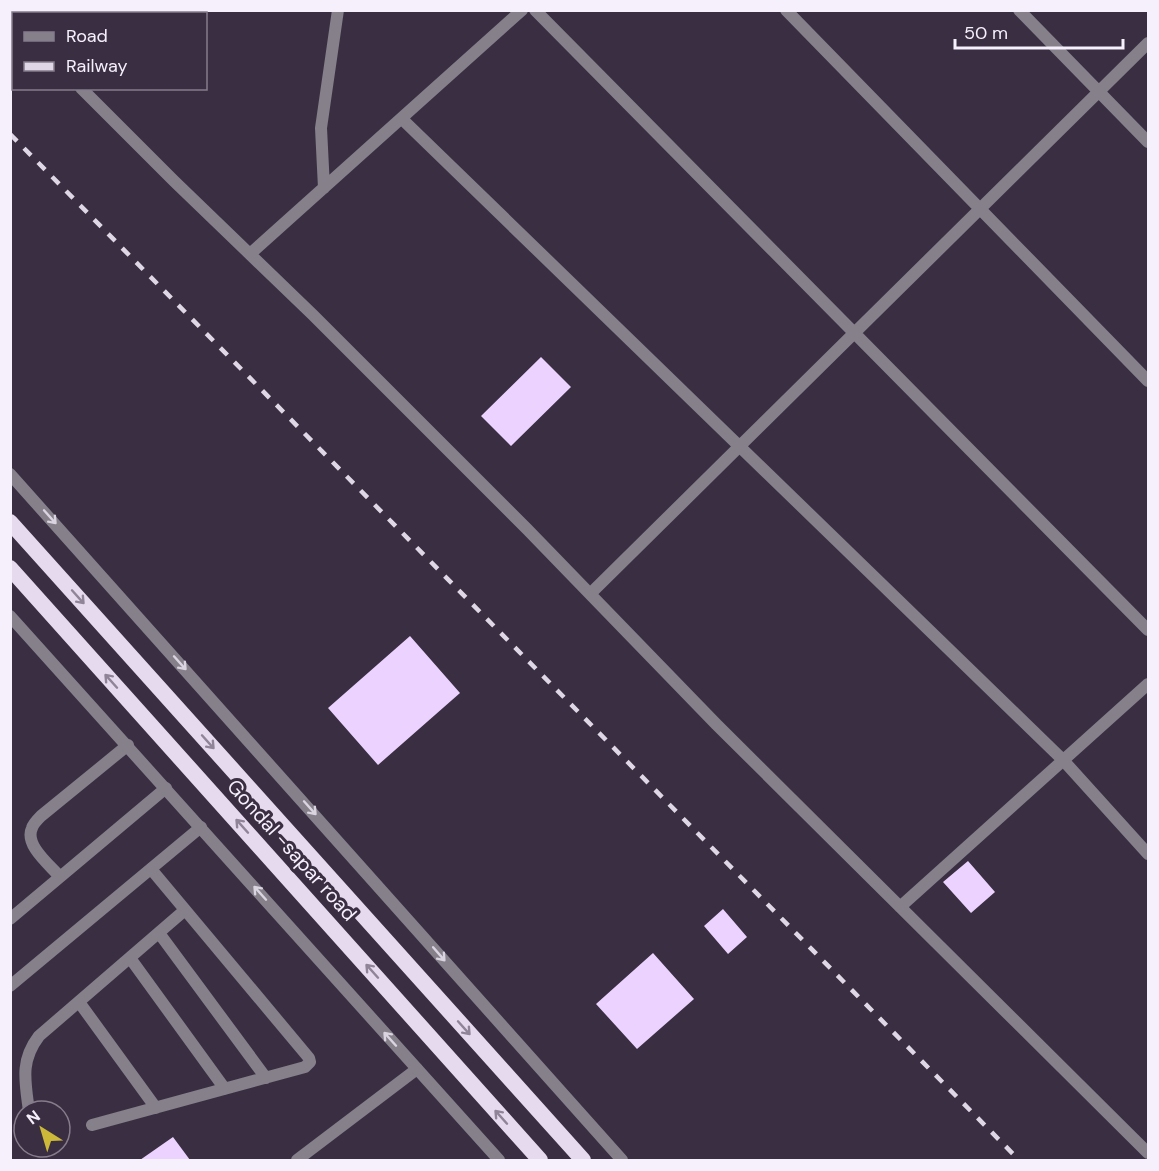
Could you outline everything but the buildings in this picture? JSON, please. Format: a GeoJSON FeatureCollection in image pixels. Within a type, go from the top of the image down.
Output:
{"type":"FeatureCollection","features":[{"type":"Feature","properties":{"kind":"highway"},"geometry":{"type":"LineString","coordinates":[[10,522],[582,1161]]}},
{"type":"Feature","properties":{"kind":"highway","name":"Gondal -sapar road"},"geometry":{"type":"LineString","coordinates":[[10,568],[540,1161]]}},
{"type":"Feature","properties":{"kind":"street"},"geometry":{"type":"LineString","coordinates":[[324,188],[321,128],[338,10]]}},
{"type":"Feature","properties":{"kind":"street"},"geometry":{"type":"LineString","coordinates":[[250,254],[522,10]]}},
{"type":"Feature","properties":{"kind":"street"},"geometry":{"type":"LineString","coordinates":[[535,10],[1149,630]]}},
{"type":"Feature","properties":{"kind":"street"},"geometry":{"type":"LineString","coordinates":[[786,10],[1149,381]]}},
{"type":"Feature","properties":{"kind":"street"},"geometry":{"type":"LineString","coordinates":[[1018,10],[1149,142]]}},
{"type":"Feature","properties":{"kind":"street"},"geometry":{"type":"LineString","coordinates":[[590,594],[1149,43]]}},
{"type":"Feature","properties":{"kind":"street"},"geometry":{"type":"LineString","coordinates":[[83,90],[478,480],[716,724],[1149,1154]]}},
{"type":"Feature","properties":{"kind":"street"},"geometry":{"type":"LineString","coordinates":[[402,119],[1063,760],[1149,854]]}},
{"type":"Feature","properties":{"kind":"street"},"geometry":{"type":"LineString","coordinates":[[10,474],[622,1161]]}},
{"type":"Feature","properties":{"kind":"street"},"geometry":{"type":"LineString","coordinates":[[10,616],[499,1161]]}},
{"type":"Feature","properties":{"kind":"street"},"geometry":{"type":"LineString","coordinates":[[900,907],[1149,684]]}},
{"type":"Feature","properties":{"kind":"street"},"geometry":{"type":"LineString","coordinates":[[60,877],[35,849],[30,837],[32,827],[41,816],[128,746]]}},
{"type":"Feature","properties":{"kind":"street"},"geometry":{"type":"LineString","coordinates":[[10,919],[166,788]]}},
{"type":"Feature","properties":{"kind":"street"},"geometry":{"type":"LineString","coordinates":[[10,986],[201,827]]}},
{"type":"Feature","properties":{"kind":"street"},"geometry":{"type":"LineString","coordinates":[[92,1125],[266,1078],[304,1067],[310,1062],[151,869]]}},
{"type":"Feature","properties":{"kind":"street"},"geometry":{"type":"LineString","coordinates":[[28,1099],[26,1060],[39,1036],[185,910]]}},
{"type":"Feature","properties":{"kind":"street"},"geometry":{"type":"LineString","coordinates":[[159,933],[266,1078]]}},
{"type":"Feature","properties":{"kind":"street"},"geometry":{"type":"LineString","coordinates":[[130,958],[225,1089]]}},
{"type":"Feature","properties":{"kind":"street"},"geometry":{"type":"LineString","coordinates":[[79,1002],[156,1108]]}},
{"type":"Feature","properties":{"kind":"street"},"geometry":{"type":"LineString","coordinates":[[297,1161],[417,1069]]}},
{"type":"Feature","properties":{"kind":"railway"},"geometry":{"type":"LineString","coordinates":[[10,134],[1019,1160]]}}]}
